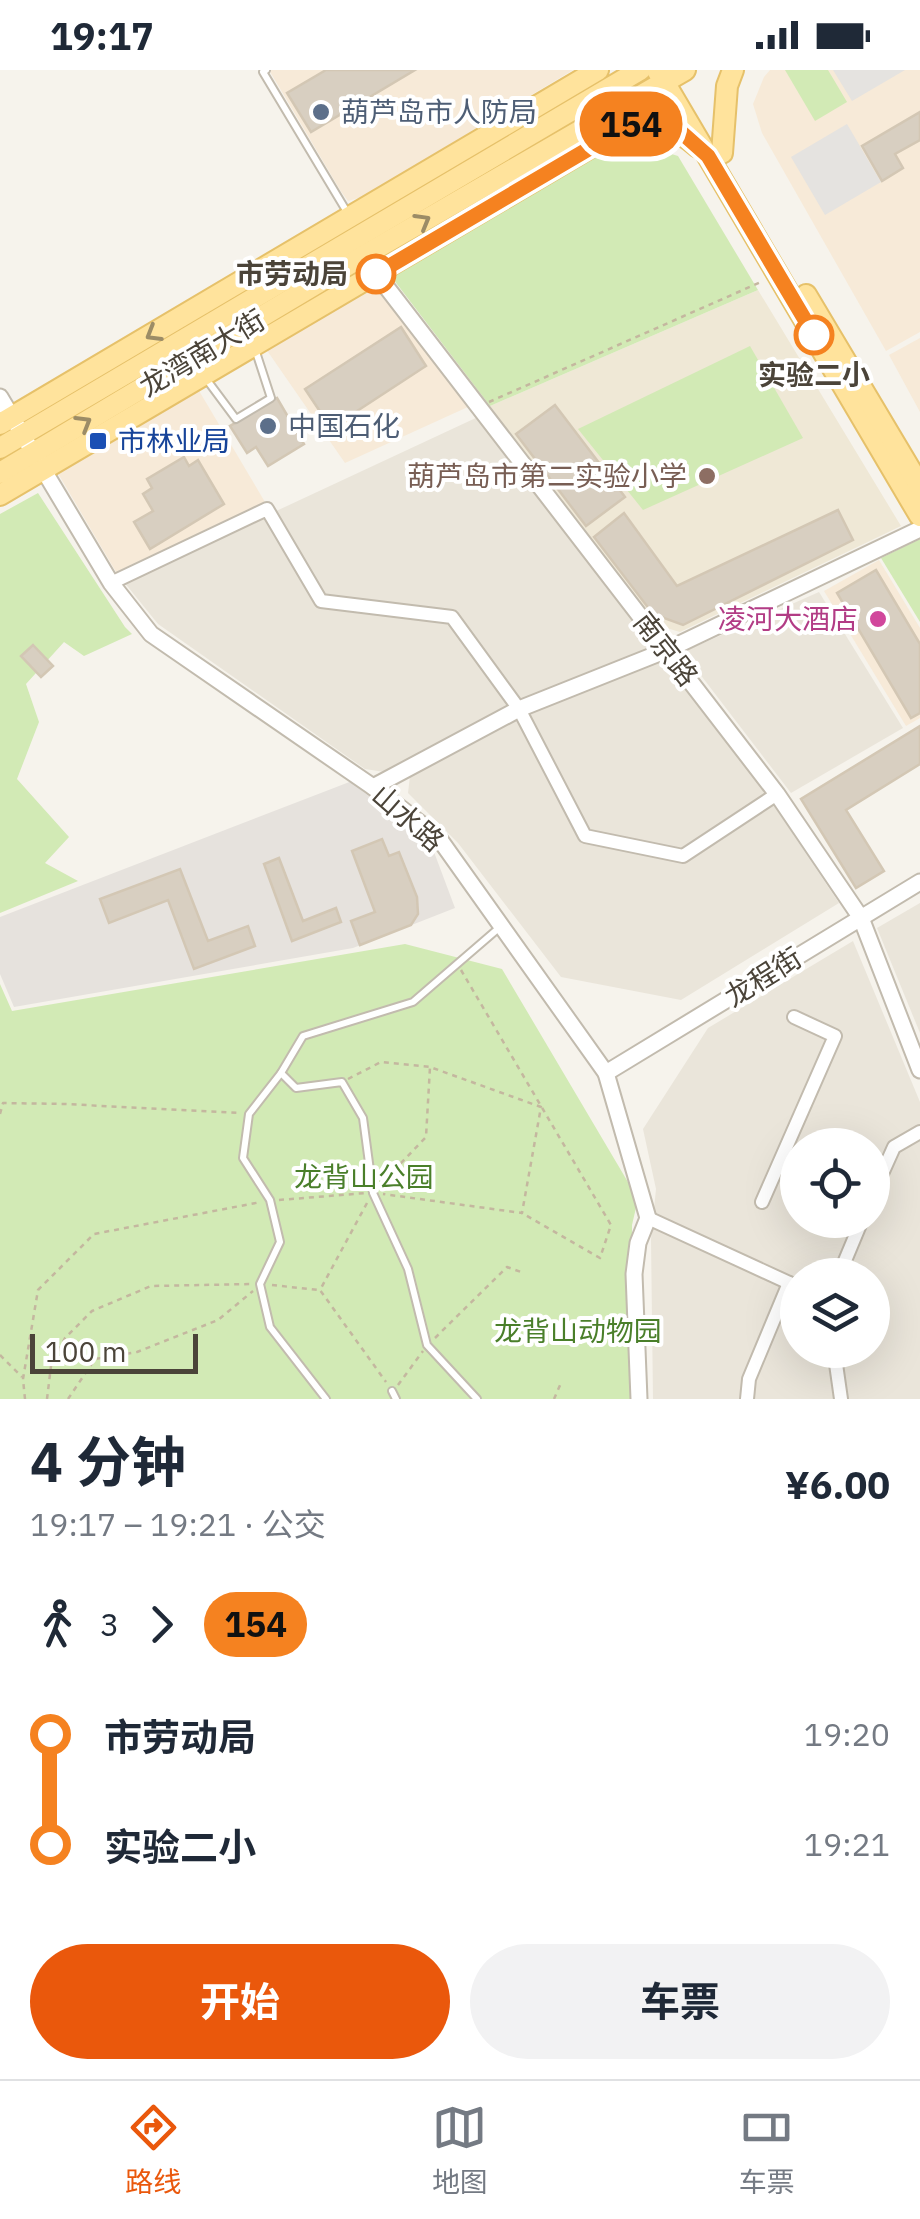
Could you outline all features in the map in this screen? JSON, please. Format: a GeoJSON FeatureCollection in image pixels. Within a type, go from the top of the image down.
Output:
{"type":"FeatureCollection","features":[{"type":"Feature","properties":{"kind":"main road"},"geometry":{"type":"LineString","coordinates":[[583,104],[598,70]]}},
{"type":"Feature","properties":{"kind":"main road"},"geometry":{"type":"LineString","coordinates":[[0,495],[23,440],[350,217],[481,152],[598,70]]}},
{"type":"Feature","properties":{"kind":"main road","name":"龙湾南大街"},"geometry":{"type":"LineString","coordinates":[[198,319],[481,152],[583,104],[640,70]]}},
{"type":"Feature","properties":{"kind":"main road"},"geometry":{"type":"LineString","coordinates":[[715,155],[733,70]]}},
{"type":"Feature","properties":{"kind":"main road"},"geometry":{"type":"LineString","coordinates":[[671,74],[778,274],[920,516]]}},
{"type":"Feature","properties":{"kind":"main road","name":"龙湾南大街"},"geometry":{"type":"LineString","coordinates":[[0,448],[319,295],[363,256],[671,74]]}},
{"type":"Feature","properties":{"kind":"main road"},"geometry":{"type":"LineString","coordinates":[[575,134],[620,121],[653,122],[681,132],[715,155],[920,486]]}},
{"type":"Feature","properties":{"kind":"main road"},"geometry":{"type":"LineString","coordinates":[[23,440],[203,375],[254,345],[319,295],[376,274],[636,121]]}},
{"type":"Feature","properties":{"kind":"main road","name":"龙湾南大街"},"geometry":{"type":"LineString","coordinates":[[0,473],[23,440]]}},
{"type":"Feature","properties":{"kind":"street","name":"南京路"},"geometry":{"type":"LineString","coordinates":[[363,256],[778,794],[861,918],[916,1047],[920,1070]]}},
{"type":"Feature","properties":{"kind":"street","name":"山水路"},"geometry":{"type":"LineString","coordinates":[[0,396],[111,583],[150,634],[373,787],[438,837],[606,1074],[648,1218]]}},
{"type":"Feature","properties":{"kind":"street"},"geometry":{"type":"LineString","coordinates":[[111,583],[268,509],[321,601],[452,616],[519,709],[585,836],[683,856],[778,794]]}},
{"type":"Feature","properties":{"kind":"street"},"geometry":{"type":"LineString","coordinates":[[373,787],[519,709],[667,650],[920,529]]}},
{"type":"Feature","properties":{"kind":"street","name":"龙程街"},"geometry":{"type":"LineString","coordinates":[[606,1074],[920,882]]}},
{"type":"Feature","properties":{"kind":"street"},"geometry":{"type":"LineString","coordinates":[[794,1017],[835,1036],[794,1128]]}},
{"type":"Feature","properties":{"kind":"street"},"geometry":{"type":"LineString","coordinates":[[890,1154],[894,1147],[920,1132]]}},
{"type":"Feature","properties":{"kind":"street"},"geometry":{"type":"LineString","coordinates":[[762,1202],[780,1160]]}},
{"type":"Feature","properties":{"kind":"street"},"geometry":{"type":"LineString","coordinates":[[638,1399],[634,1274],[638,1243],[648,1218],[780,1279]]}},
{"type":"Feature","properties":{"kind":"street"},"geometry":{"type":"LineString","coordinates":[[747,1399],[750,1379],[780,1313]]}},
{"type":"Feature","properties":{"kind":"street"},"geometry":{"type":"LineString","coordinates":[[837,1368],[841,1399]]}},
{"type":"Feature","properties":{"kind":"lane"},"geometry":{"type":"LineString","coordinates":[[266,70],[263,72],[350,217]]}},
{"type":"Feature","properties":{"kind":"lane"},"geometry":{"type":"LineString","coordinates":[[203,375],[236,419],[271,398],[254,345]]}},
{"type":"Feature","properties":{"kind":"lane"},"geometry":{"type":"LineString","coordinates":[[326,1399],[270,1327],[260,1284],[280,1242],[270,1200],[242,1158],[248,1114],[304,1036],[413,1002],[502,926]]}},
{"type":"Feature","properties":{"kind":"lane"},"geometry":{"type":"LineString","coordinates":[[281,1073],[296,1088],[342,1082],[363,1118],[373,1193],[408,1268],[427,1346],[477,1399]]}},
{"type":"Feature","properties":{"kind":"path"},"geometry":{"type":"LineString","coordinates":[[479,406],[778,274]]}},
{"type":"Feature","properties":{"kind":"path"},"geometry":{"type":"LineString","coordinates":[[24,1399],[23,1378],[38,1290],[94,1234],[270,1200],[373,1193],[522,1213],[600,1258],[611,1225],[457,964]]}},
{"type":"Feature","properties":{"kind":"path"},"geometry":{"type":"LineString","coordinates":[[342,1082],[381,1062],[430,1067],[541,1107]]}},
{"type":"Feature","properties":{"kind":"path"},"geometry":{"type":"LineString","coordinates":[[320,1290],[373,1193],[426,1137],[430,1067]]}},
{"type":"Feature","properties":{"kind":"path"},"geometry":{"type":"LineString","coordinates":[[0,1114],[1,1103],[248,1114]]}},
{"type":"Feature","properties":{"kind":"path"},"geometry":{"type":"LineString","coordinates":[[522,1213],[541,1107]]}},
{"type":"Feature","properties":{"kind":"path"},"geometry":{"type":"LineString","coordinates":[[47,1399],[51,1366],[65,1338],[92,1311],[151,1286],[260,1284],[320,1290],[394,1395],[427,1346],[508,1267],[524,1273]]}},
{"type":"Feature","properties":{"kind":"path"},"geometry":{"type":"LineString","coordinates":[[68,1399],[95,1359],[138,1352],[218,1320],[260,1284]]}},
{"type":"Feature","properties":{"kind":"path"},"geometry":{"type":"LineString","coordinates":[[0,1355],[23,1378]]}},
{"type":"Feature","properties":{"kind":"path"},"geometry":{"type":"LineString","coordinates":[[554,1399],[561,1384]]}},
{"type":"Feature","properties":{"kind":"shaded area"},"geometry":{"type":"Polygon","coordinates":[[[269,70],[573,70],[362,197],[348,201],[269,70]]]}},
{"type":"Feature","properties":{"kind":"shaded area"},"geometry":{"type":"Polygon","coordinates":[[[770,70],[920,70],[920,332],[886,351],[762,133],[753,104],[770,70]]]}},
{"type":"Feature","properties":{"kind":"shaded area"},"geometry":{"type":"Polygon","coordinates":[[[833,70],[905,70],[852,101],[833,70]]]}},
{"type":"Feature","properties":{"kind":"shaded area"},"geometry":{"type":"Polygon","coordinates":[[[847,124],[881,182],[825,215],[791,157],[847,124]]]}},
{"type":"Feature","properties":{"kind":"shaded area"},"geometry":{"type":"Polygon","coordinates":[[[378,284],[470,406],[345,463],[266,349],[378,284]]]}},
{"type":"Feature","properties":{"kind":"shaded area","name":"葫芦岛市第二实验小学"},"geometry":{"type":"Polygon","coordinates":[[[758,290],[901,526],[680,632],[653,624],[490,406],[758,290]]]}},
{"type":"Feature","properties":{"kind":"shaded area"},"geometry":{"type":"Polygon","coordinates":[[[920,338],[920,412],[889,355],[920,338]]]}},
{"type":"Feature","properties":{"kind":"shaded area"},"geometry":{"type":"Polygon","coordinates":[[[198,389],[265,502],[116,572],[56,470],[198,389]]]}},
{"type":"Feature","properties":{"kind":"shaded area"},"geometry":{"type":"Polygon","coordinates":[[[480,416],[760,785],[839,903],[681,1000],[561,977],[458,843],[408,793],[410,776],[365,769],[158,624],[124,582],[480,416]]]}},
{"type":"Feature","properties":{"kind":"shaded area","name":"凌河大酒店"},"geometry":{"type":"Polygon","coordinates":[[[879,560],[920,628],[920,718],[906,726],[824,591],[879,560]]]}},
{"type":"Feature","properties":{"kind":"shaded area"},"geometry":{"type":"Polygon","coordinates":[[[819,592],[903,728],[791,793],[683,652],[819,592]]]}},
{"type":"Feature","properties":{"kind":"shaded area"},"geometry":{"type":"Polygon","coordinates":[[[352,781],[428,836],[455,908],[353,948],[14,1007],[0,974],[0,917],[352,781]]]}},
{"type":"Feature","properties":{"kind":"shaded area"},"geometry":{"type":"Polygon","coordinates":[[[920,903],[920,1033],[877,928],[920,903]]]}},
{"type":"Feature","properties":{"kind":"shaded area"},"geometry":{"type":"Polygon","coordinates":[[[853,941],[920,1102],[920,1399],[653,1399],[651,1239],[656,1189],[643,1129],[708,1028],[853,941]]]}},
{"type":"Feature","properties":{"kind":"green space"},"geometry":{"type":"Polygon","coordinates":[[[785,70],[828,70],[847,102],[815,121],[785,70]]]}},
{"type":"Feature","properties":{"kind":"green space"},"geometry":{"type":"Polygon","coordinates":[[[623,139],[678,156],[758,290],[490,406],[387,271],[623,139]]]}},
{"type":"Feature","properties":{"kind":"green space"},"geometry":{"type":"Polygon","coordinates":[[[750,346],[803,438],[643,510],[578,429],[750,346]]]}},
{"type":"Feature","properties":{"kind":"green space"},"geometry":{"type":"Polygon","coordinates":[[[38,493],[132,634],[84,656],[64,642],[26,684],[39,722],[17,779],[69,837],[45,863],[78,881],[0,913],[0,514],[38,493]]]}},
{"type":"Feature","properties":{"kind":"green space"},"geometry":{"type":"Polygon","coordinates":[[[920,539],[920,622],[881,558],[920,539]]]}},
{"type":"Feature","properties":{"kind":"green space","name":"龙背山公园"},"geometry":{"type":"Polygon","coordinates":[[[405,944],[502,969],[638,1199],[632,1225],[632,1399],[0,1399],[0,984],[12,1011],[405,944]]]}},
{"type":"Feature","properties":{"kind":"building","name":"葫芦岛市人防局"},"geometry":{"type":"Polygon","coordinates":[[[326,70],[415,70],[311,132],[287,93],[326,70]]]}},
{"type":"Feature","properties":{"kind":"building"},"geometry":{"type":"Polygon","coordinates":[[[920,112],[920,140],[895,154],[903,168],[882,181],[862,146],[920,112]]]}},
{"type":"Feature","properties":{"kind":"building"},"geometry":{"type":"Polygon","coordinates":[[[401,327],[426,366],[331,428],[305,389],[401,327]]]}},
{"type":"Feature","properties":{"kind":"building"},"geometry":{"type":"Polygon","coordinates":[[[277,398],[304,444],[268,466],[256,447],[247,453],[230,426],[277,398]]]}},
{"type":"Feature","properties":{"kind":"building"},"geometry":{"type":"Polygon","coordinates":[[[555,405],[625,497],[586,526],[516,434],[555,405]]]}},
{"type":"Feature","properties":{"kind":"building"},"geometry":{"type":"Polygon","coordinates":[[[184,457],[189,466],[198,460],[224,504],[150,549],[134,522],[153,511],[143,494],[152,488],[147,479],[184,457]]]}},
{"type":"Feature","properties":{"kind":"building"},"geometry":{"type":"Polygon","coordinates":[[[838,510],[853,540],[683,625],[653,614],[594,537],[624,513],[677,586],[838,510]]]}},
{"type":"Feature","properties":{"kind":"building","name":"凌河大酒店"},"geometry":{"type":"Polygon","coordinates":[[[876,570],[920,644],[920,713],[911,718],[837,593],[876,570]]]}},
{"type":"Feature","properties":{"kind":"building"},"geometry":{"type":"Polygon","coordinates":[[[33,645],[53,666],[41,677],[21,656],[33,645]]]}},
{"type":"Feature","properties":{"kind":"building"},"geometry":{"type":"Polygon","coordinates":[[[920,726],[920,764],[846,810],[884,871],[856,888],[801,799],[920,726]]]}},
{"type":"Feature","properties":{"kind":"building"},"geometry":{"type":"Polygon","coordinates":[[[382,839],[389,856],[399,852],[417,897],[418,914],[411,925],[360,945],[351,921],[375,912],[352,851],[382,839]]]}},
{"type":"Feature","properties":{"kind":"building"},"geometry":{"type":"Polygon","coordinates":[[[279,858],[303,921],[336,908],[341,922],[292,941],[264,864],[279,858]]]}},
{"type":"Feature","properties":{"kind":"building"},"geometry":{"type":"Polygon","coordinates":[[[180,869],[208,941],[248,926],[255,946],[194,969],[168,900],[109,923],[100,899],[180,869]]]}},
{"type":"Feature","properties":{"kind":"bus line","name":"154"},"geometry":{"type":"LineString","coordinates":[[376,274],[636,121],[653,122],[681,132],[708,156],[814,335]]}},
{"type":"Feature","properties":{"kind":"place","name":"葫芦岛市人防局"},"geometry":{"type":"Point","coordinates":[321,112]}},
{"type":"Feature","properties":{"kind":"place","name":"市劳动局"},"geometry":{"type":"Point","coordinates":[376,274]}},
{"type":"Feature","properties":{"kind":"place","name":"实验二小"},"geometry":{"type":"Point","coordinates":[814,335]}},
{"type":"Feature","properties":{"kind":"place","name":"中国石化"},"geometry":{"type":"Point","coordinates":[268,426]}},
{"type":"Feature","properties":{"kind":"place","name":"市林业局"},"geometry":{"type":"Point","coordinates":[98,441]}},
{"type":"Feature","properties":{"kind":"place","name":"葫芦岛市第二实验小学"},"geometry":{"type":"Point","coordinates":[707,476]}},
{"type":"Feature","properties":{"kind":"place","name":"凌河大酒店"},"geometry":{"type":"Point","coordinates":[878,619]}},
{"type":"Feature","properties":{"kind":"park label","name":"龙背山动物园"},"geometry":{"type":"Point","coordinates":[578,1331]}}]}
